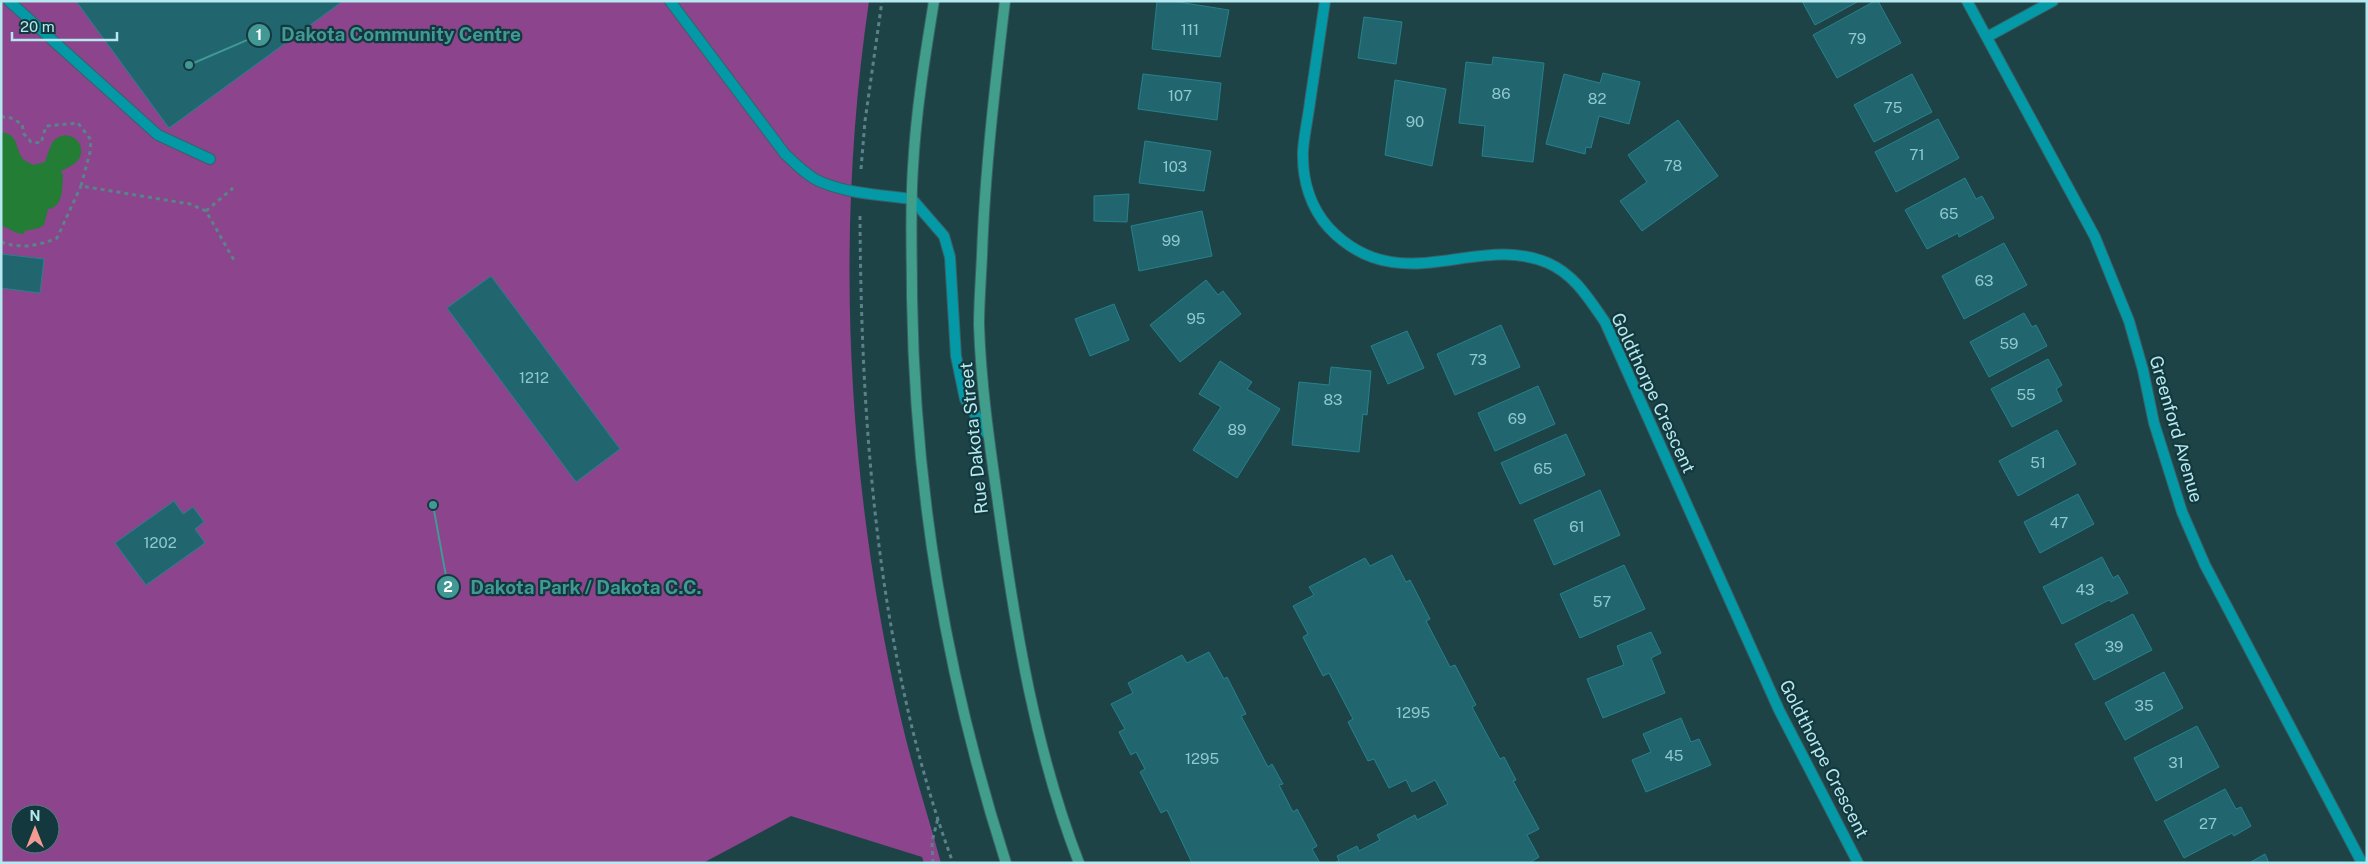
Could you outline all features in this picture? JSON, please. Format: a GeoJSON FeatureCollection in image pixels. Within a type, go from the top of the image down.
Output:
{"type":"FeatureCollection","features":[{"type":"Feature","properties":{"kind":"main road"},"geometry":{"type":"LineString","coordinates":[[934,1],[923,70],[913,167],[912,312],[916,399],[930,546],[944,626],[963,717],[984,795],[1006,863]]}},
{"type":"Feature","properties":{"kind":"main road","name":"Rue Dakota Street"},"geometry":{"type":"LineString","coordinates":[[1005,1],[992,113],[979,324],[988,435],[1005,558],[1025,673],[1068,834],[1079,863]]}},
{"type":"Feature","properties":{"kind":"street"},"geometry":{"type":"LineString","coordinates":[[9,1],[158,135],[210,159]]}},
{"type":"Feature","properties":{"kind":"street"},"geometry":{"type":"LineString","coordinates":[[670,1],[785,154],[800,168],[820,182],[859,192],[912,199],[944,236],[950,257],[956,356],[965,399],[988,435]]}},
{"type":"Feature","properties":{"kind":"street","name":"Goldthorpe Crescent"},"geometry":{"type":"LineString","coordinates":[[1325,1],[1303,151],[1305,177],[1311,201],[1321,218],[1338,237],[1365,254],[1392,263],[1430,263],[1506,255],[1526,256],[1549,263],[1572,277],[1605,322],[1779,710],[1858,863]]}},
{"type":"Feature","properties":{"kind":"street","name":"Greenford Avenue"},"geometry":{"type":"LineString","coordinates":[[1967,1],[2095,237],[2112,277],[2129,321],[2165,463],[2182,512],[2205,565],[2362,863]]}},
{"type":"Feature","properties":{"kind":"street"},"geometry":{"type":"LineString","coordinates":[[1987,37],[2053,1]]}},
{"type":"Feature","properties":{"kind":"path"},"geometry":{"type":"LineString","coordinates":[[882,1],[866,121],[859,192],[860,293],[866,411],[882,564],[909,717],[953,863]]}},
{"type":"Feature","properties":{"kind":"path"},"geometry":{"type":"LineString","coordinates":[[1,117],[9,117],[22,124],[24,134],[31,142],[41,143],[46,126],[78,123],[91,140],[90,152],[81,186],[57,238],[38,245],[16,247],[1,242]]}},
{"type":"Feature","properties":{"kind":"path"},"geometry":{"type":"LineString","coordinates":[[81,186],[190,204],[206,211],[235,262]]}},
{"type":"Feature","properties":{"kind":"path"},"geometry":{"type":"LineString","coordinates":[[206,211],[233,188]]}},
{"type":"Feature","properties":{"kind":"path"},"geometry":{"type":"LineString","coordinates":[[933,863],[932,842],[938,818]]}},
{"type":"Feature","properties":{"kind":"shaded area"},"geometry":{"type":"Polygon","coordinates":[[[1,1],[869,1],[858,91],[852,181],[850,271],[852,362],[858,452],[868,542],[883,631],[905,737],[941,863],[924,863],[922,857],[791,816],[703,863],[1,863],[1,1]]]}},
{"type":"Feature","properties":{"kind":"shaded area"},"geometry":{"type":"Polygon","coordinates":[[[1,132],[14,139],[20,155],[33,165],[45,162],[52,143],[57,138],[62,136],[73,137],[80,145],[80,157],[77,162],[61,171],[63,175],[60,201],[57,205],[48,209],[44,225],[25,231],[24,234],[17,233],[1,225],[1,132]]]}},
{"type":"Feature","properties":{"kind":"building"},"geometry":{"type":"Polygon","coordinates":[[[76,1],[343,1],[169,128],[76,1]]]}},
{"type":"Feature","properties":{"kind":"building"},"geometry":{"type":"Polygon","coordinates":[[[1157,1],[1172,1],[1229,10],[1220,57],[1152,49],[1157,1]]]}},
{"type":"Feature","properties":{"kind":"building"},"geometry":{"type":"Polygon","coordinates":[[[1802,1],[1859,1],[1815,25],[1802,1]]]}},
{"type":"Feature","properties":{"kind":"building"},"geometry":{"type":"Polygon","coordinates":[[[1878,1],[1901,43],[1837,78],[1813,35],[1878,1]]]}},
{"type":"Feature","properties":{"kind":"building"},"geometry":{"type":"Polygon","coordinates":[[[1364,17],[1402,22],[1396,64],[1358,58],[1364,17]]]}},
{"type":"Feature","properties":{"kind":"building"},"geometry":{"type":"Polygon","coordinates":[[[1493,57],[1544,63],[1533,162],[1482,156],[1485,126],[1459,123],[1466,62],[1492,65],[1493,57]]]}},
{"type":"Feature","properties":{"kind":"building"},"geometry":{"type":"Polygon","coordinates":[[[1603,73],[1640,82],[1629,124],[1599,116],[1591,148],[1586,147],[1585,154],[1546,144],[1564,74],[1600,83],[1603,73]]]}},
{"type":"Feature","properties":{"kind":"building"},"geometry":{"type":"Polygon","coordinates":[[[1143,74],[1221,83],[1217,120],[1138,109],[1143,74]]]}},
{"type":"Feature","properties":{"kind":"building"},"geometry":{"type":"Polygon","coordinates":[[[1912,74],[1932,112],[1874,142],[1854,105],[1912,74]]]}},
{"type":"Feature","properties":{"kind":"building"},"geometry":{"type":"Polygon","coordinates":[[[1395,80],[1446,89],[1432,166],[1385,155],[1395,80]]]}},
{"type":"Feature","properties":{"kind":"building"},"geometry":{"type":"Polygon","coordinates":[[[1938,119],[1959,158],[1896,192],[1875,152],[1938,119]]]}},
{"type":"Feature","properties":{"kind":"building"},"geometry":{"type":"Polygon","coordinates":[[[1678,120],[1718,176],[1642,231],[1620,201],[1647,182],[1628,155],[1678,120]]]}},
{"type":"Feature","properties":{"kind":"building"},"geometry":{"type":"Polygon","coordinates":[[[1145,141],[1211,151],[1204,191],[1139,183],[1145,141]]]}},
{"type":"Feature","properties":{"kind":"building"},"geometry":{"type":"Polygon","coordinates":[[[1965,178],[1976,199],[1982,196],[1994,218],[1959,237],[1958,233],[1927,249],[1905,210],[1965,178]]]}},
{"type":"Feature","properties":{"kind":"building"},"geometry":{"type":"Polygon","coordinates":[[[1129,194],[1127,222],[1094,221],[1094,196],[1129,194]]]}},
{"type":"Feature","properties":{"kind":"building"},"geometry":{"type":"Polygon","coordinates":[[[1202,211],[1212,256],[1139,271],[1131,226],[1202,211]]]}},
{"type":"Feature","properties":{"kind":"building"},"geometry":{"type":"Polygon","coordinates":[[[2004,243],[2027,285],[1964,319],[1942,276],[2004,243]]]}},
{"type":"Feature","properties":{"kind":"building"},"geometry":{"type":"Polygon","coordinates":[[[1,254],[44,259],[40,293],[1,288],[1,254]]]}},
{"type":"Feature","properties":{"kind":"building"},"geometry":{"type":"Polygon","coordinates":[[[491,276],[620,449],[576,482],[447,308],[491,276]]]}},
{"type":"Feature","properties":{"kind":"building"},"geometry":{"type":"Polygon","coordinates":[[[1206,280],[1218,295],[1223,291],[1241,314],[1180,362],[1150,325],[1206,280]]]}},
{"type":"Feature","properties":{"kind":"building"},"geometry":{"type":"Polygon","coordinates":[[[1114,304],[1129,340],[1090,356],[1075,319],[1114,304]]]}},
{"type":"Feature","properties":{"kind":"building"},"geometry":{"type":"Polygon","coordinates":[[[2024,313],[2032,327],[2036,325],[2047,346],[1989,377],[1970,342],[2024,313]]]}},
{"type":"Feature","properties":{"kind":"building"},"geometry":{"type":"Polygon","coordinates":[[[1501,325],[1520,367],[1455,395],[1437,354],[1501,325]]]}},
{"type":"Feature","properties":{"kind":"building"},"geometry":{"type":"Polygon","coordinates":[[[1407,331],[1424,368],[1388,384],[1371,346],[1407,331]]]}},
{"type":"Feature","properties":{"kind":"building"},"geometry":{"type":"Polygon","coordinates":[[[2048,359],[2062,385],[2056,389],[2062,401],[2012,427],[1991,389],[2048,359]]]}},
{"type":"Feature","properties":{"kind":"building"},"geometry":{"type":"Polygon","coordinates":[[[1220,361],[1252,382],[1247,389],[1280,409],[1237,478],[1193,450],[1221,407],[1199,394],[1220,361]]]}},
{"type":"Feature","properties":{"kind":"building"},"geometry":{"type":"Polygon","coordinates":[[[1331,367],[1371,371],[1367,415],[1363,414],[1359,452],[1292,445],[1299,382],[1329,385],[1331,367]]]}},
{"type":"Feature","properties":{"kind":"building"},"geometry":{"type":"Polygon","coordinates":[[[1538,386],[1555,424],[1495,451],[1478,413],[1538,386]]]}},
{"type":"Feature","properties":{"kind":"building"},"geometry":{"type":"Polygon","coordinates":[[[2057,430],[2076,464],[2018,496],[1999,461],[2057,430]]]}},
{"type":"Feature","properties":{"kind":"building"},"geometry":{"type":"Polygon","coordinates":[[[1566,434],[1585,475],[1520,504],[1501,463],[1566,434]]]}},
{"type":"Feature","properties":{"kind":"building"},"geometry":{"type":"Polygon","coordinates":[[[1600,490],[1620,535],[1554,565],[1534,520],[1600,490]]]}},
{"type":"Feature","properties":{"kind":"building"},"geometry":{"type":"Polygon","coordinates":[[[2078,494],[2094,524],[2040,553],[2024,522],[2078,494]]]}},
{"type":"Feature","properties":{"kind":"building"},"geometry":{"type":"Polygon","coordinates":[[[174,501],[183,514],[193,507],[204,522],[195,529],[205,543],[146,585],[115,543],[174,501]]]}},
{"type":"Feature","properties":{"kind":"building"},"geometry":{"type":"Polygon","coordinates":[[[1392,555],[1406,582],[1410,580],[1430,619],[1426,621],[1450,667],[1455,665],[1476,705],[1472,707],[1500,759],[1504,757],[1516,780],[1513,781],[1539,829],[1527,835],[1539,857],[1529,863],[1335,863],[1339,860],[1337,856],[1357,846],[1359,851],[1380,840],[1377,835],[1415,815],[1417,820],[1448,804],[1435,780],[1412,792],[1406,780],[1389,788],[1374,759],[1368,761],[1348,722],[1353,719],[1329,673],[1323,676],[1303,637],[1308,634],[1293,606],[1314,595],[1309,587],[1365,558],[1370,566],[1392,555]]]}},
{"type":"Feature","properties":{"kind":"building"},"geometry":{"type":"Polygon","coordinates":[[[2102,557],[2113,578],[2118,575],[2128,593],[2111,602],[2109,600],[2062,624],[2043,587],[2102,557]]]}},
{"type":"Feature","properties":{"kind":"building"},"geometry":{"type":"Polygon","coordinates":[[[1624,565],[1645,609],[1580,638],[1560,594],[1624,565]]]}},
{"type":"Feature","properties":{"kind":"building"},"geometry":{"type":"Polygon","coordinates":[[[2133,614],[2152,650],[2094,680],[2075,644],[2133,614]]]}},
{"type":"Feature","properties":{"kind":"building"},"geometry":{"type":"Polygon","coordinates":[[[1651,632],[1661,653],[1651,658],[1665,693],[1603,718],[1587,679],[1624,665],[1617,646],[1651,632]]]}},
{"type":"Feature","properties":{"kind":"building"},"geometry":{"type":"Polygon","coordinates":[[[1209,652],[1224,679],[1227,677],[1246,714],[1241,716],[1268,767],[1272,764],[1283,784],[1279,785],[1293,812],[1297,809],[1317,846],[1312,849],[1320,863],[1192,863],[1167,810],[1161,813],[1140,772],[1145,769],[1136,752],[1131,755],[1119,732],[1125,729],[1111,704],[1133,693],[1128,683],[1182,655],[1187,663],[1209,652]]]}},
{"type":"Feature","properties":{"kind":"building"},"geometry":{"type":"Polygon","coordinates":[[[2164,672],[2183,708],[2125,740],[2105,703],[2164,672]]]}},
{"type":"Feature","properties":{"kind":"building"},"geometry":{"type":"Polygon","coordinates":[[[1681,718],[1691,742],[1699,739],[1711,765],[1646,792],[1632,760],[1651,752],[1643,734],[1681,718]]]}},
{"type":"Feature","properties":{"kind":"building"},"geometry":{"type":"Polygon","coordinates":[[[2197,726],[2219,767],[2156,801],[2134,758],[2197,726]]]}},
{"type":"Feature","properties":{"kind":"building"},"geometry":{"type":"Polygon","coordinates":[[[2225,789],[2236,809],[2241,807],[2251,826],[2234,836],[2232,833],[2184,858],[2164,821],[2225,789]]]}},
{"type":"Feature","properties":{"kind":"building"},"geometry":{"type":"Polygon","coordinates":[[[2265,854],[2269,863],[2249,863],[2265,854]]]}},
{"type":"Feature","properties":{"kind":"place","name":"Dakota Community Centre"},"geometry":{"type":"Point","coordinates":[189,65]}},
{"type":"Feature","properties":{"kind":"place","name":"Dakota Park / Dakota C.C."},"geometry":{"type":"Point","coordinates":[433,505]}}]}
